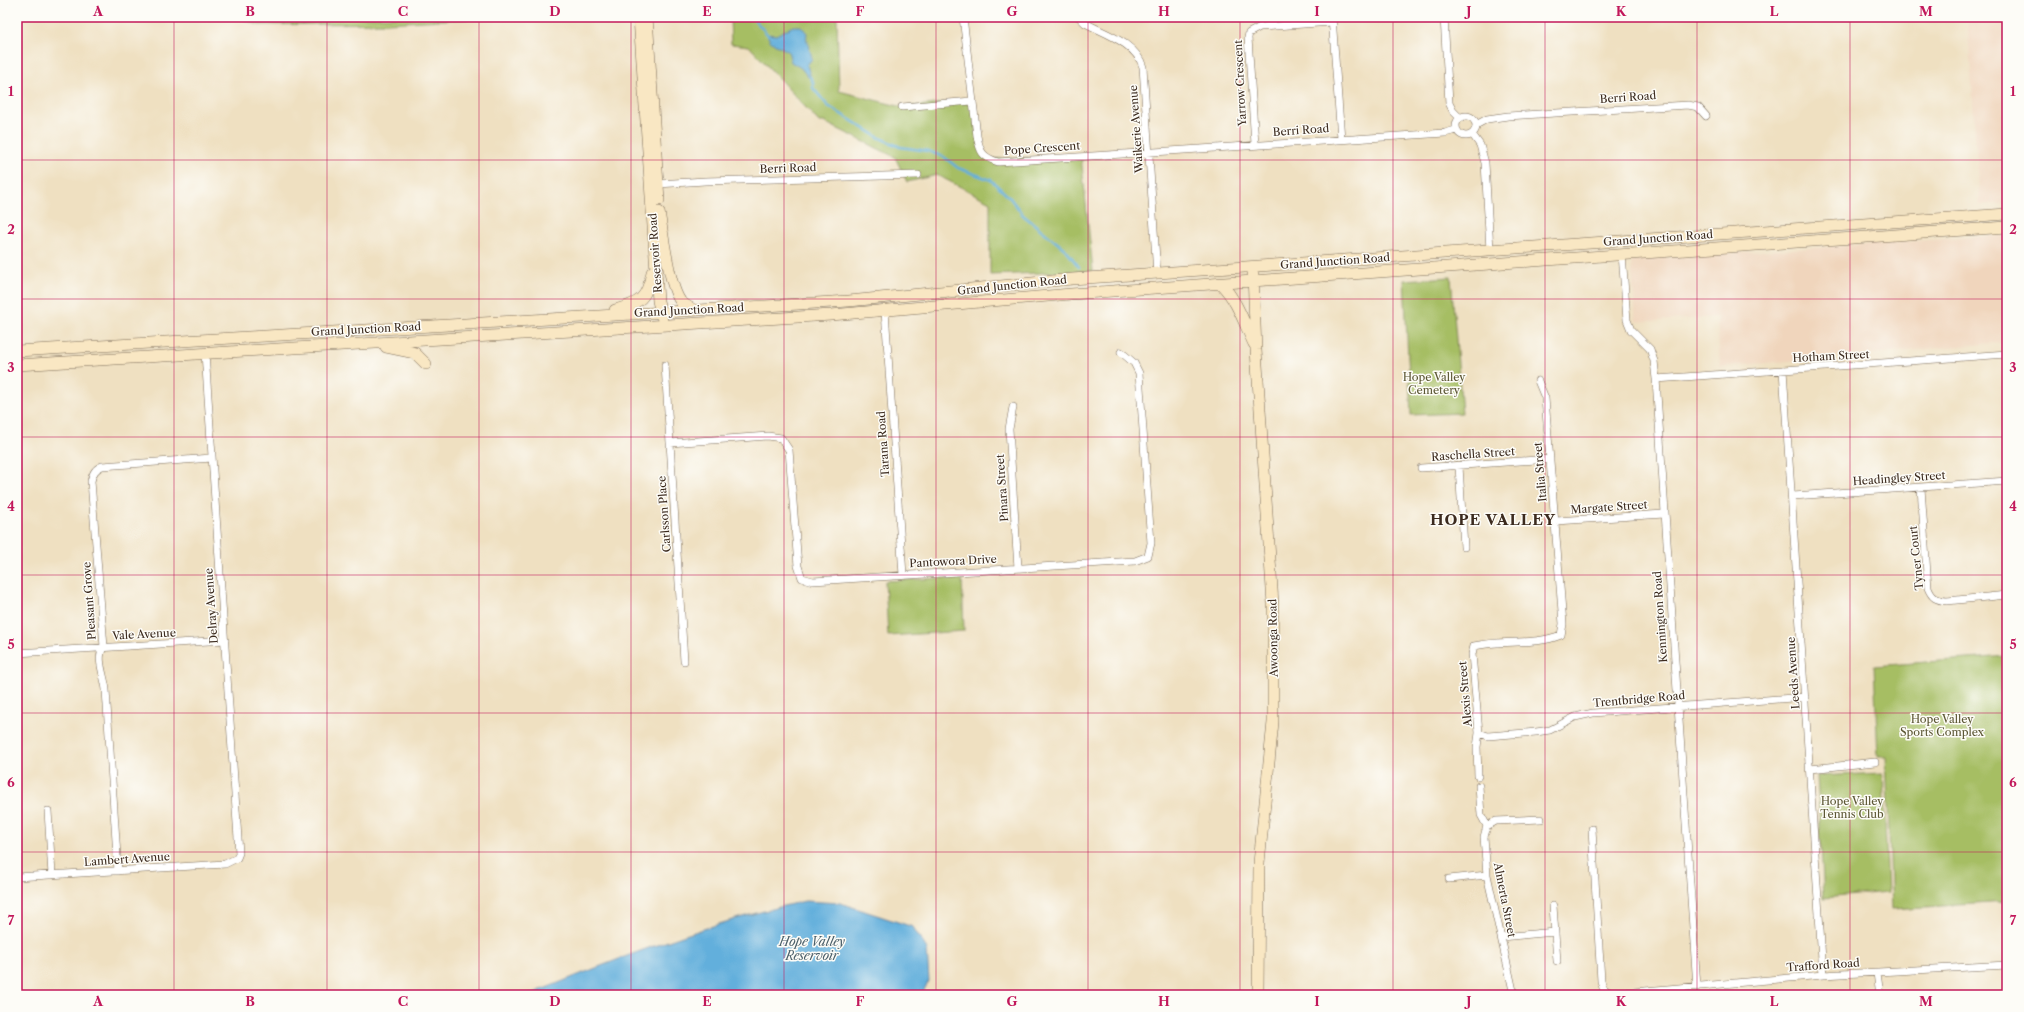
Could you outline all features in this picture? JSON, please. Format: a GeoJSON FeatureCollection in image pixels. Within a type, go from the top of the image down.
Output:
{"type":"FeatureCollection","features":[{"type":"Feature","properties":{"kind":"main road","name":"Reservoir Road"},"geometry":{"type":"LineString","coordinates":[[639,17],[654,184],[659,212],[665,300],[662,312]]}},
{"type":"Feature","properties":{"kind":"main road","name":"Reservoir Road"},"geometry":{"type":"LineString","coordinates":[[647,17],[654,184],[655,258],[658,300],[662,312]]}},
{"type":"Feature","properties":{"kind":"main road"},"geometry":{"type":"LineString","coordinates":[[659,212],[671,275],[677,293],[681,301],[694,310]]}},
{"type":"Feature","properties":{"kind":"main road","name":"Grand Junction Road"},"geometry":{"type":"LineString","coordinates":[[17,352],[204,339],[849,301],[1072,279],[2007,214]]}},
{"type":"Feature","properties":{"kind":"main road"},"geometry":{"type":"LineString","coordinates":[[1966,216],[1966,220],[1971,222],[1986,222],[2007,227]]}},
{"type":"Feature","properties":{"kind":"main road"},"geometry":{"type":"LineString","coordinates":[[1924,233],[1933,218]]}},
{"type":"Feature","properties":{"kind":"main road"},"geometry":{"type":"LineString","coordinates":[[1876,222],[1898,234]]}},
{"type":"Feature","properties":{"kind":"main road","name":"Grand Junction Road"},"geometry":{"type":"LineString","coordinates":[[17,365],[205,352],[426,341],[885,311],[1034,297],[2007,227]]}},
{"type":"Feature","properties":{"kind":"main road"},"geometry":{"type":"LineString","coordinates":[[1781,229],[1782,243]]}},
{"type":"Feature","properties":{"kind":"main road"},"geometry":{"type":"LineString","coordinates":[[1622,241],[1622,254]]}},
{"type":"Feature","properties":{"kind":"main road"},"geometry":{"type":"LineString","coordinates":[[1490,250],[1491,263]]}},
{"type":"Feature","properties":{"kind":"main road"},"geometry":{"type":"LineString","coordinates":[[593,316],[626,307],[642,299],[649,288],[655,258]]}},
{"type":"Feature","properties":{"kind":"main road","name":"Awoonga Road"},"geometry":{"type":"LineString","coordinates":[[1253,267],[1256,350],[1273,612],[1273,722],[1260,863],[1258,995]]}},
{"type":"Feature","properties":{"kind":"main road"},"geometry":{"type":"LineString","coordinates":[[1221,284],[1229,292],[1235,303],[1256,350]]}},
{"type":"Feature","properties":{"kind":"main road"},"geometry":{"type":"LineString","coordinates":[[849,301],[874,305],[885,311],[904,296]]}},
{"type":"Feature","properties":{"kind":"main road"},"geometry":{"type":"LineString","coordinates":[[662,312],[663,326]]}},
{"type":"Feature","properties":{"kind":"main road"},"geometry":{"type":"LineString","coordinates":[[439,325],[440,340]]}},
{"type":"Feature","properties":{"kind":"main road"},"geometry":{"type":"LineString","coordinates":[[425,326],[426,341]]}},
{"type":"Feature","properties":{"kind":"main road"},"geometry":{"type":"LineString","coordinates":[[204,339],[205,352]]}},
{"type":"Feature","properties":{"kind":"main road"},"geometry":{"type":"LineString","coordinates":[[363,343],[411,351],[419,356],[426,364]]}},
{"type":"Feature","properties":{"kind":"main road"},"geometry":{"type":"LineString","coordinates":[[83,347],[86,351],[93,354],[137,357]]}},
{"type":"Feature","properties":{"kind":"street","name":"Pope Crescent"},"geometry":{"type":"LineString","coordinates":[[963,17],[972,101],[980,150],[987,159],[998,162],[1148,152]]}},
{"type":"Feature","properties":{"kind":"street","name":"Waikerie Avenue"},"geometry":{"type":"LineString","coordinates":[[1078,17],[1085,23],[1132,49],[1140,58],[1143,67],[1157,274]]}},
{"type":"Feature","properties":{"kind":"street"},"geometry":{"type":"LineString","coordinates":[[1444,17],[1450,103],[1453,111],[1459,117]]}},
{"type":"Feature","properties":{"kind":"street"},"geometry":{"type":"LineString","coordinates":[[1332,19],[1341,139]]}},
{"type":"Feature","properties":{"kind":"street","name":"Yarrow Crescent"},"geometry":{"type":"LineString","coordinates":[[1255,144],[1248,38],[1249,33],[1260,27],[1332,19]]}},
{"type":"Feature","properties":{"kind":"street"},"geometry":{"type":"LineString","coordinates":[[902,107],[972,101]]}},
{"type":"Feature","properties":{"kind":"street","name":"Berri Road"},"geometry":{"type":"LineString","coordinates":[[1476,125],[1487,119],[1508,116],[1688,105],[1698,107],[1706,116]]}},
{"type":"Feature","properties":{"kind":"street"},"geometry":{"type":"LineString","coordinates":[[1459,117],[1468,116],[1474,120],[1476,125],[1472,134]]}},
{"type":"Feature","properties":{"kind":"street"},"geometry":{"type":"LineString","coordinates":[[1459,117],[1456,123],[1456,130],[1461,135],[1465,136],[1472,134]]}},
{"type":"Feature","properties":{"kind":"street","name":"Berri Road"},"geometry":{"type":"LineString","coordinates":[[1148,152],[1445,132],[1456,130]]}},
{"type":"Feature","properties":{"kind":"street"},"geometry":{"type":"LineString","coordinates":[[1472,134],[1480,145],[1485,163],[1490,250]]}},
{"type":"Feature","properties":{"kind":"street","name":"Berri Road"},"geometry":{"type":"LineString","coordinates":[[654,184],[705,181],[918,175]]}},
{"type":"Feature","properties":{"kind":"street","name":"Kennington Road"},"geometry":{"type":"LineString","coordinates":[[1622,254],[1626,320],[1631,330],[1650,349],[1654,361],[1656,379],[1697,987]]}},
{"type":"Feature","properties":{"kind":"street","name":"Tarana Road"},"geometry":{"type":"LineString","coordinates":[[885,311],[902,575]]}},
{"type":"Feature","properties":{"kind":"street","name":"Delray Avenue"},"geometry":{"type":"LineString","coordinates":[[205,352],[239,853],[237,858]]}},
{"type":"Feature","properties":{"kind":"street","name":"Pantowora Drive"},"geometry":{"type":"LineString","coordinates":[[670,443],[768,436],[781,438],[789,450],[798,566],[802,578],[813,581],[1135,561],[1148,556],[1151,543],[1139,373],[1134,363],[1121,352]]}},
{"type":"Feature","properties":{"kind":"street","name":"Hotham Street"},"geometry":{"type":"LineString","coordinates":[[1656,379],[2007,354]]}},
{"type":"Feature","properties":{"kind":"street","name":"Carlsson Place"},"geometry":{"type":"LineString","coordinates":[[665,365],[684,661]]}},
{"type":"Feature","properties":{"kind":"street","name":"Leeds Avenue"},"geometry":{"type":"LineString","coordinates":[[1783,370],[1793,496],[1823,975]]}},
{"type":"Feature","properties":{"kind":"street","name":"Italia Street"},"geometry":{"type":"LineString","coordinates":[[1538,381],[1545,398],[1556,521],[1562,624],[1561,634]]}},
{"type":"Feature","properties":{"kind":"street","name":"Pinara Street"},"geometry":{"type":"LineString","coordinates":[[1013,408],[1009,429],[1018,568]]}},
{"type":"Feature","properties":{"kind":"street","name":"Pleasant Grove"},"geometry":{"type":"LineString","coordinates":[[118,871],[106,690],[103,668],[99,658],[100,652],[104,647],[91,481],[93,474],[102,466],[212,458]]}},
{"type":"Feature","properties":{"kind":"street","name":"Raschella Street"},"geometry":{"type":"LineString","coordinates":[[1421,468],[1550,459]]}},
{"type":"Feature","properties":{"kind":"street"},"geometry":{"type":"LineString","coordinates":[[1459,466],[1464,547]]}},
{"type":"Feature","properties":{"kind":"street","name":"Headingley Street"},"geometry":{"type":"LineString","coordinates":[[1793,496],[2007,481]]}},
{"type":"Feature","properties":{"kind":"street","name":"Tyner Court"},"geometry":{"type":"LineString","coordinates":[[1920,488],[1928,588],[1931,596],[1937,600],[1947,601],[2007,595]]}},
{"type":"Feature","properties":{"kind":"street","name":"Margate Street"},"geometry":{"type":"LineString","coordinates":[[1556,521],[1664,514]]}},
{"type":"Feature","properties":{"kind":"street","name":"Alexis Street"},"geometry":{"type":"LineString","coordinates":[[1479,733],[1472,654],[1474,646],[1486,643],[1547,640],[1561,634]]}},
{"type":"Feature","properties":{"kind":"street","name":"Vale Avenue"},"geometry":{"type":"LineString","coordinates":[[17,653],[224,640]]}},
{"type":"Feature","properties":{"kind":"street","name":"Trentbridge Road"},"geometry":{"type":"LineString","coordinates":[[1479,733],[1488,736],[1550,730],[1575,717],[1593,713],[1805,697]]}},
{"type":"Feature","properties":{"kind":"street"},"geometry":{"type":"LineString","coordinates":[[1478,776],[1477,747],[1479,733]]}},
{"type":"Feature","properties":{"kind":"street"},"geometry":{"type":"LineString","coordinates":[[1810,769],[1875,762]]}},
{"type":"Feature","properties":{"kind":"street","name":"Almerta Street"},"geometry":{"type":"LineString","coordinates":[[1479,786],[1481,815],[1487,826],[1484,838],[1487,875],[1514,995]]}},
{"type":"Feature","properties":{"kind":"street"},"geometry":{"type":"LineString","coordinates":[[48,811],[52,875]]}},
{"type":"Feature","properties":{"kind":"street"},"geometry":{"type":"LineString","coordinates":[[1487,826],[1496,821],[1541,819]]}},
{"type":"Feature","properties":{"kind":"street","name":"Trafford Road"},"geometry":{"type":"LineString","coordinates":[[1592,829],[1602,987],[1611,994],[1823,975],[2007,965]]}},
{"type":"Feature","properties":{"kind":"street","name":"Lambert Avenue"},"geometry":{"type":"LineString","coordinates":[[17,877],[225,864],[237,858]]}},
{"type":"Feature","properties":{"kind":"street"},"geometry":{"type":"LineString","coordinates":[[1449,879],[1487,875]]}},
{"type":"Feature","properties":{"kind":"street"},"geometry":{"type":"LineString","coordinates":[[1553,906],[1557,961]]}},
{"type":"Feature","properties":{"kind":"street"},"geometry":{"type":"LineString","coordinates":[[1501,936],[1555,932]]}},
{"type":"Feature","properties":{"kind":"street"},"geometry":{"type":"LineString","coordinates":[[1877,973],[1880,995]]}},
{"type":"Feature","properties":{"kind":"shaded area"},"geometry":{"type":"Polygon","coordinates":[[[1967,17],[2007,17],[2007,203],[1980,205],[1967,17]]]}},
{"type":"Feature","properties":{"kind":"shaded area"},"geometry":{"type":"Polygon","coordinates":[[[2007,235],[2007,342],[1720,367],[1717,317],[1636,322],[1631,260],[2007,235]]]}},
{"type":"Feature","properties":{"kind":"green space"},"geometry":{"type":"Polygon","coordinates":[[[235,17],[498,17],[387,23],[259,25],[235,17]]]}},
{"type":"Feature","properties":{"kind":"green space"},"geometry":{"type":"Polygon","coordinates":[[[730,17],[837,17],[839,91],[902,107],[972,101],[980,150],[987,159],[1081,156],[1093,271],[990,275],[990,202],[937,175],[907,182],[895,157],[824,122],[819,122],[749,46],[731,44],[730,17]]]}},
{"type":"Feature","properties":{"kind":"green space","name":"Hope Valley Cemetery"},"geometry":{"type":"Polygon","coordinates":[[[1451,277],[1462,413],[1411,415],[1404,280],[1451,277]]]}},
{"type":"Feature","properties":{"kind":"green space"},"geometry":{"type":"Polygon","coordinates":[[[962,577],[964,631],[888,636],[885,581],[962,577]]]}},
{"type":"Feature","properties":{"kind":"green space","name":"Hope Valley Sports Complex"},"geometry":{"type":"Polygon","coordinates":[[[2007,656],[2007,902],[1892,909],[1886,757],[1878,757],[1874,666],[2007,656]]]}},
{"type":"Feature","properties":{"kind":"green space","name":"Hope Valley Tennis Club"},"geometry":{"type":"Polygon","coordinates":[[[1883,773],[1888,892],[1824,898],[1817,776],[1883,773]]]}},
{"type":"Feature","properties":{"kind":"water"},"geometry":{"type":"Polygon","coordinates":[[[793,26],[801,26],[807,33],[807,40],[812,59],[807,65],[811,78],[808,77],[801,68],[791,62],[788,51],[773,43],[768,38],[767,34],[776,35],[793,26]]]}},
{"type":"Feature","properties":{"kind":"water","name":"Hope Valley Reservoir"},"geometry":{"type":"Polygon","coordinates":[[[805,901],[840,903],[913,927],[927,949],[929,981],[921,995],[529,995],[665,942],[700,930],[734,919],[805,901]]]}},
{"type":"Feature","properties":{"kind":"waterway"},"geometry":{"type":"LineString","coordinates":[[752,17],[768,35]]}},
{"type":"Feature","properties":{"kind":"waterway"},"geometry":{"type":"LineString","coordinates":[[810,77],[813,82],[813,88],[828,106],[878,137],[900,147],[928,151],[944,157],[958,168],[991,180],[1010,198],[1023,215],[1066,250],[1079,267]]}},
{"type":"Feature","properties":{"kind":"district","name":"HOPE VALLEY"},"geometry":{"type":"Point","coordinates":[1493,520]}}]}
